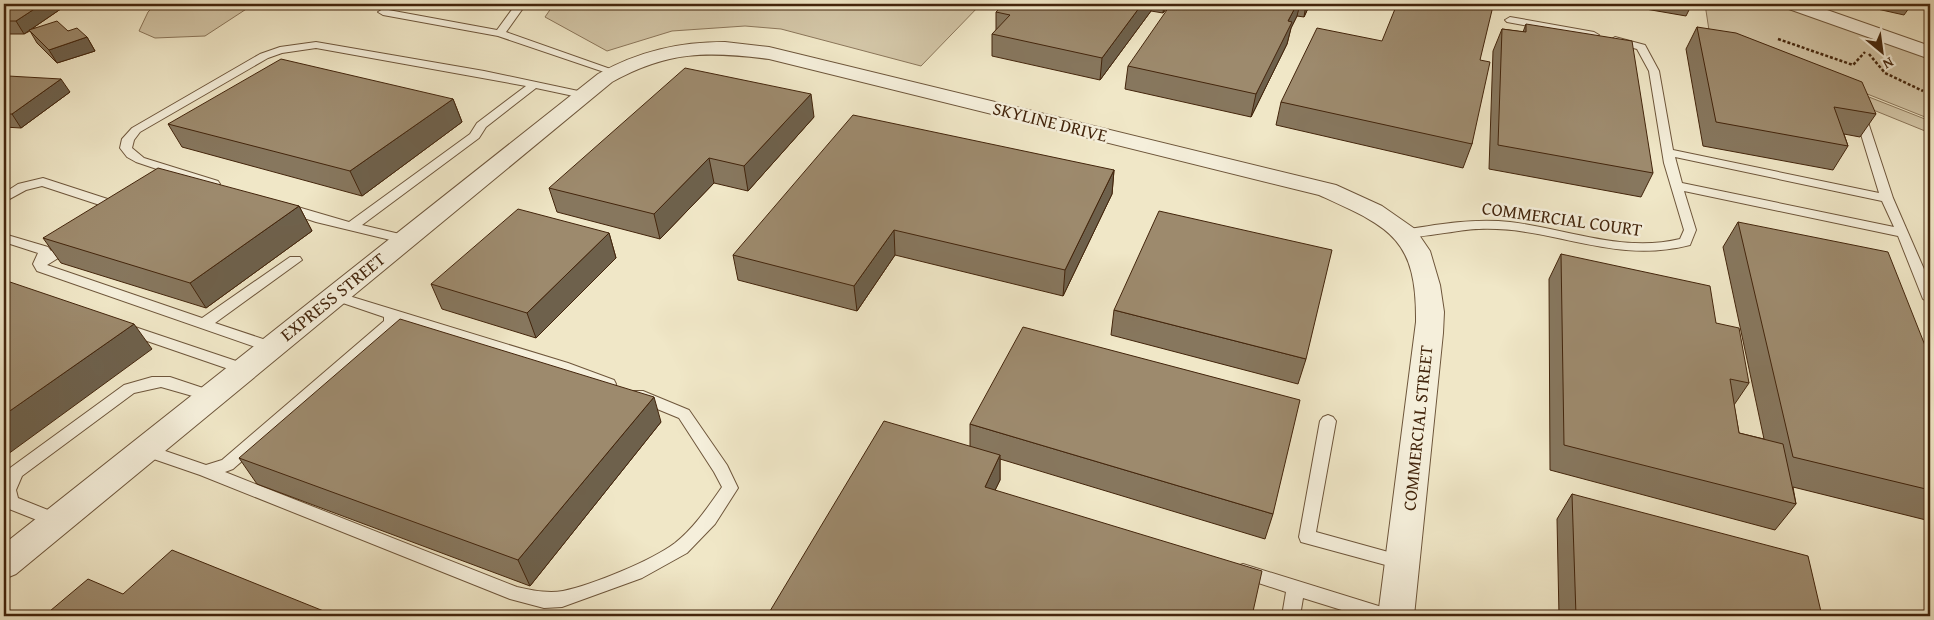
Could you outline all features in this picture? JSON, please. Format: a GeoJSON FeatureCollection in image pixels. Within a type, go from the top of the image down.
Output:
{"type":"FeatureCollection","features":[{"type":"Feature","properties":{"kind":"street"},"geometry":{"type":"LineString","coordinates":[[1793,4],[1930,53]]}},
{"type":"Feature","properties":{"kind":"street","name":"SKYLINE DRIVE"},"geometry":{"type":"LineString","coordinates":[[674,50],[728,47],[769,54],[1327,190],[1370,209],[1390,221],[1408,238]]}},
{"type":"Feature","properties":{"kind":"street","name":"EXPRESS STREET"},"geometry":{"type":"LineString","coordinates":[[4,564],[270,347],[336,296],[403,239],[584,95],[625,66],[674,50]]}},
{"type":"Feature","properties":{"kind":"street","name":"COMMERCIAL STREET"},"geometry":{"type":"LineString","coordinates":[[1396,616],[1404,563],[1430,314],[1425,272],[1408,238]]}},
{"type":"Feature","properties":{"kind":"lane"},"geometry":{"type":"LineString","coordinates":[[500,33],[521,4]]}},
{"type":"Feature","properties":{"kind":"lane"},"geometry":{"type":"LineString","coordinates":[[383,12],[500,33],[614,72]]}},
{"type":"Feature","properties":{"kind":"lane"},"geometry":{"type":"LineString","coordinates":[[1510,20],[1595,35],[1641,47],[1654,72],[1668,152],[1677,186],[1903,233]]}},
{"type":"Feature","properties":{"kind":"lane"},"geometry":{"type":"LineString","coordinates":[[221,186],[140,160],[131,155],[126,148],[128,140],[136,130],[264,56],[280,50],[316,44],[484,74],[584,95]]}},
{"type":"Feature","properties":{"kind":"lane"},"geometry":{"type":"LineString","coordinates":[[351,227],[475,136],[480,125],[534,85]]}},
{"type":"Feature","properties":{"kind":"lane"},"geometry":{"type":"LineString","coordinates":[[1862,118],[1887,198],[1897,217],[1930,299]]}},
{"type":"Feature","properties":{"kind":"lane"},"geometry":{"type":"LineString","coordinates":[[1668,152],[1887,198]]}},
{"type":"Feature","properties":{"kind":"lane"},"geometry":{"type":"LineString","coordinates":[[4,198],[22,187],[43,182],[122,208],[120,214],[112,219]]}},
{"type":"Feature","properties":{"kind":"lane","name":"COMMERCIAL COURT"},"geometry":{"type":"LineString","coordinates":[[1408,238],[1464,224],[1510,226],[1639,249],[1669,248],[1685,242],[1690,230],[1677,186]]}},
{"type":"Feature","properties":{"kind":"lane"},"geometry":{"type":"LineString","coordinates":[[275,204],[351,227],[403,239]]}},
{"type":"Feature","properties":{"kind":"lane"},"geometry":{"type":"LineString","coordinates":[[4,238],[43,250],[45,252],[40,264]]}},
{"type":"Feature","properties":{"kind":"lane"},"geometry":{"type":"LineString","coordinates":[[40,264],[80,239]]}},
{"type":"Feature","properties":{"kind":"lane"},"geometry":{"type":"LineString","coordinates":[[204,324],[295,260]]}},
{"type":"Feature","properties":{"kind":"lane"},"geometry":{"type":"LineString","coordinates":[[40,264],[42,268],[270,347]]}},
{"type":"Feature","properties":{"kind":"lane"},"geometry":{"type":"LineString","coordinates":[[146,450],[206,471],[516,594],[544,600],[562,598],[636,573],[681,548],[709,519],[730,488],[721,469],[684,414],[563,367],[336,296]]}},
{"type":"Feature","properties":{"kind":"lane"},"geometry":{"type":"LineString","coordinates":[[206,471],[227,465],[391,323],[390,314]]}},
{"type":"Feature","properties":{"kind":"lane"},"geometry":{"type":"LineString","coordinates":[[113,324],[243,369]]}},
{"type":"Feature","properties":{"kind":"lane"},"geometry":{"type":"LineString","coordinates":[[57,521],[10,502],[8,490],[16,472],[129,389],[146,382],[163,380],[210,396]]}},
{"type":"Feature","properties":{"kind":"lane"},"geometry":{"type":"LineString","coordinates":[[1328,421],[1307,537],[1404,563]]}},
{"type":"Feature","properties":{"kind":"lane"},"geometry":{"type":"LineString","coordinates":[[1227,566],[1385,616]]}},
{"type":"Feature","properties":{"kind":"lane"},"geometry":{"type":"LineString","coordinates":[[1291,616],[1296,588]]}},
{"type":"Feature","properties":{"kind":"path"},"geometry":{"type":"LineString","coordinates":[[1778,39],[1853,64],[1867,50],[1872,62],[1894,79],[1923,91]]}},
{"type":"Feature","properties":{"kind":"shaded area"},"geometry":{"type":"Polygon","coordinates":[[[156,4],[254,4],[205,36],[155,38],[139,31],[148,12],[156,4]]]}},
{"type":"Feature","properties":{"kind":"shaded area"},"geometry":{"type":"Polygon","coordinates":[[[554,4],[981,4],[921,66],[781,29],[745,26],[672,31],[607,51],[545,17],[554,4]]]}},
{"type":"Feature","properties":{"kind":"shaded area"},"geometry":{"type":"Polygon","coordinates":[[[1705,4],[1793,4],[1930,53],[1930,119],[1767,54],[1757,53],[1930,121],[1930,133],[1723,49],[1710,37],[1705,4]]]}},
{"type":"Feature","properties":{"kind":"building"},"geometry":{"type":"Polygon","coordinates":[[[4,4],[42,4],[16,21],[4,21],[4,4]]]}},
{"type":"Feature","properties":{"kind":"building"},"geometry":{"type":"Polygon","coordinates":[[[1004,4],[1142,4],[1102,58],[992,34],[1010,15],[996,12],[1004,4]]]}},
{"type":"Feature","properties":{"kind":"building"},"geometry":{"type":"Polygon","coordinates":[[[1171,4],[1201,4],[1221,8],[1224,4],[1297,4],[1288,21],[1292,22],[1256,94],[1128,66],[1171,4]]]}},
{"type":"Feature","properties":{"kind":"building"},"geometry":{"type":"Polygon","coordinates":[[[1397,4],[1483,4],[1493,6],[1480,60],[1490,62],[1472,144],[1281,102],[1317,28],[1382,41],[1397,4]]]}},
{"type":"Feature","properties":{"kind":"building"},"geometry":{"type":"Polygon","coordinates":[[[57,21],[68,31],[77,28],[87,37],[49,50],[29,30],[57,21]]]}},
{"type":"Feature","properties":{"kind":"building"},"geometry":{"type":"Polygon","coordinates":[[[1526,24],[1632,41],[1653,173],[1498,145],[1502,29],[1526,32],[1526,24]]]}},
{"type":"Feature","properties":{"kind":"building"},"geometry":{"type":"Polygon","coordinates":[[[1697,27],[1736,33],[1862,82],[1876,114],[1834,107],[1848,146],[1716,122],[1697,27]]]}},
{"type":"Feature","properties":{"kind":"building"},"geometry":{"type":"Polygon","coordinates":[[[281,59],[453,99],[350,171],[168,124],[281,59]]]}},
{"type":"Feature","properties":{"kind":"building"},"geometry":{"type":"Polygon","coordinates":[[[685,68],[811,94],[744,166],[709,158],[654,214],[549,188],[685,68]]]}},
{"type":"Feature","properties":{"kind":"building"},"geometry":{"type":"Polygon","coordinates":[[[8,76],[61,79],[12,114],[4,114],[4,79],[8,76]]]}},
{"type":"Feature","properties":{"kind":"building"},"geometry":{"type":"Polygon","coordinates":[[[853,115],[1114,170],[1065,270],[894,230],[854,286],[733,255],[853,115]]]}},
{"type":"Feature","properties":{"kind":"building"},"geometry":{"type":"Polygon","coordinates":[[[158,168],[299,206],[190,283],[43,238],[158,168]]]}},
{"type":"Feature","properties":{"kind":"building"},"geometry":{"type":"Polygon","coordinates":[[[518,209],[609,233],[527,313],[431,284],[518,209]]]}},
{"type":"Feature","properties":{"kind":"building"},"geometry":{"type":"Polygon","coordinates":[[[1159,211],[1332,250],[1306,359],[1114,310],[1159,211]]]}},
{"type":"Feature","properties":{"kind":"building"},"geometry":{"type":"Polygon","coordinates":[[[1738,222],[1888,252],[1930,358],[1930,490],[1793,457],[1738,222]]]}},
{"type":"Feature","properties":{"kind":"building"},"geometry":{"type":"Polygon","coordinates":[[[1561,254],[1710,286],[1716,323],[1739,328],[1749,383],[1730,379],[1739,433],[1783,444],[1796,504],[1564,445],[1561,254]]]}},
{"type":"Feature","properties":{"kind":"building"},"geometry":{"type":"Polygon","coordinates":[[[10,282],[134,324],[4,415],[4,285],[10,282]]]}},
{"type":"Feature","properties":{"kind":"building"},"geometry":{"type":"Polygon","coordinates":[[[400,319],[654,397],[518,560],[239,458],[400,319]]]}},
{"type":"Feature","properties":{"kind":"building"},"geometry":{"type":"Polygon","coordinates":[[[1023,327],[1300,400],[1273,514],[970,424],[1023,327]]]}},
{"type":"Feature","properties":{"kind":"building"},"geometry":{"type":"Polygon","coordinates":[[[884,421],[1000,455],[985,487],[1262,571],[1252,616],[767,616],[884,421]]]}},
{"type":"Feature","properties":{"kind":"building"},"geometry":{"type":"Polygon","coordinates":[[[1572,494],[1808,556],[1822,616],[1576,616],[1572,494]]]}},
{"type":"Feature","properties":{"kind":"building"},"geometry":{"type":"Polygon","coordinates":[[[172,550],[336,616],[44,616],[88,579],[123,594],[172,550]]]}}]}
